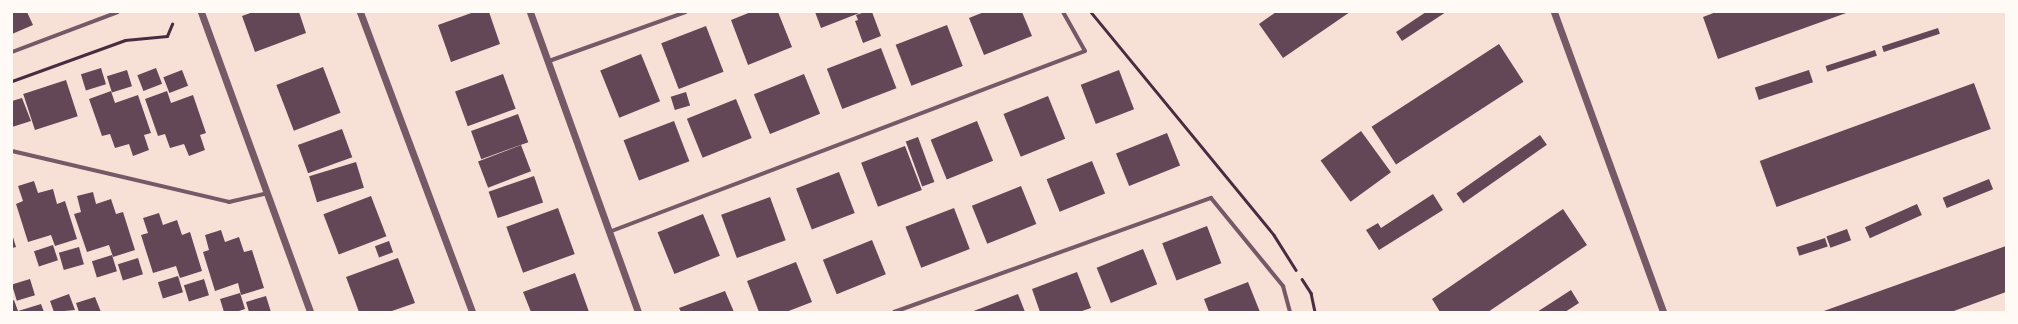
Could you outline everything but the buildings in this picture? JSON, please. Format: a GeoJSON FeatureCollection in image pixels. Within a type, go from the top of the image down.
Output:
{"type":"FeatureCollection","features":[{"type":"Feature","properties":{"kind":"street"},"geometry":{"type":"LineString","coordinates":[[12,52],[118,12]]}},
{"type":"Feature","properties":{"kind":"street"},"geometry":{"type":"LineString","coordinates":[[201,12],[310,312]]}},
{"type":"Feature","properties":{"kind":"street"},"geometry":{"type":"LineString","coordinates":[[360,12],[472,312]]}},
{"type":"Feature","properties":{"kind":"street"},"geometry":{"type":"LineString","coordinates":[[530,12],[549,60],[638,312]]}},
{"type":"Feature","properties":{"kind":"street"},"geometry":{"type":"LineString","coordinates":[[549,60],[686,12]]}},
{"type":"Feature","properties":{"kind":"street"},"geometry":{"type":"LineString","coordinates":[[609,232],[1086,51],[1062,12]]}},
{"type":"Feature","properties":{"kind":"street"},"geometry":{"type":"LineString","coordinates":[[1554,12],[1663,312]]}},
{"type":"Feature","properties":{"kind":"street"},"geometry":{"type":"LineString","coordinates":[[12,151],[229,202],[267,193]]}},
{"type":"Feature","properties":{"kind":"street"},"geometry":{"type":"LineString","coordinates":[[894,312],[1211,198],[1283,286],[1290,312]]}},
{"type":"Feature","properties":{"kind":"path"},"geometry":{"type":"LineString","coordinates":[[1091,12],[1274,235],[1311,293],[1315,312]]}},
{"type":"Feature","properties":{"kind":"path"},"geometry":{"type":"LineString","coordinates":[[12,81],[125,40],[168,36],[172,24]]}}]}
